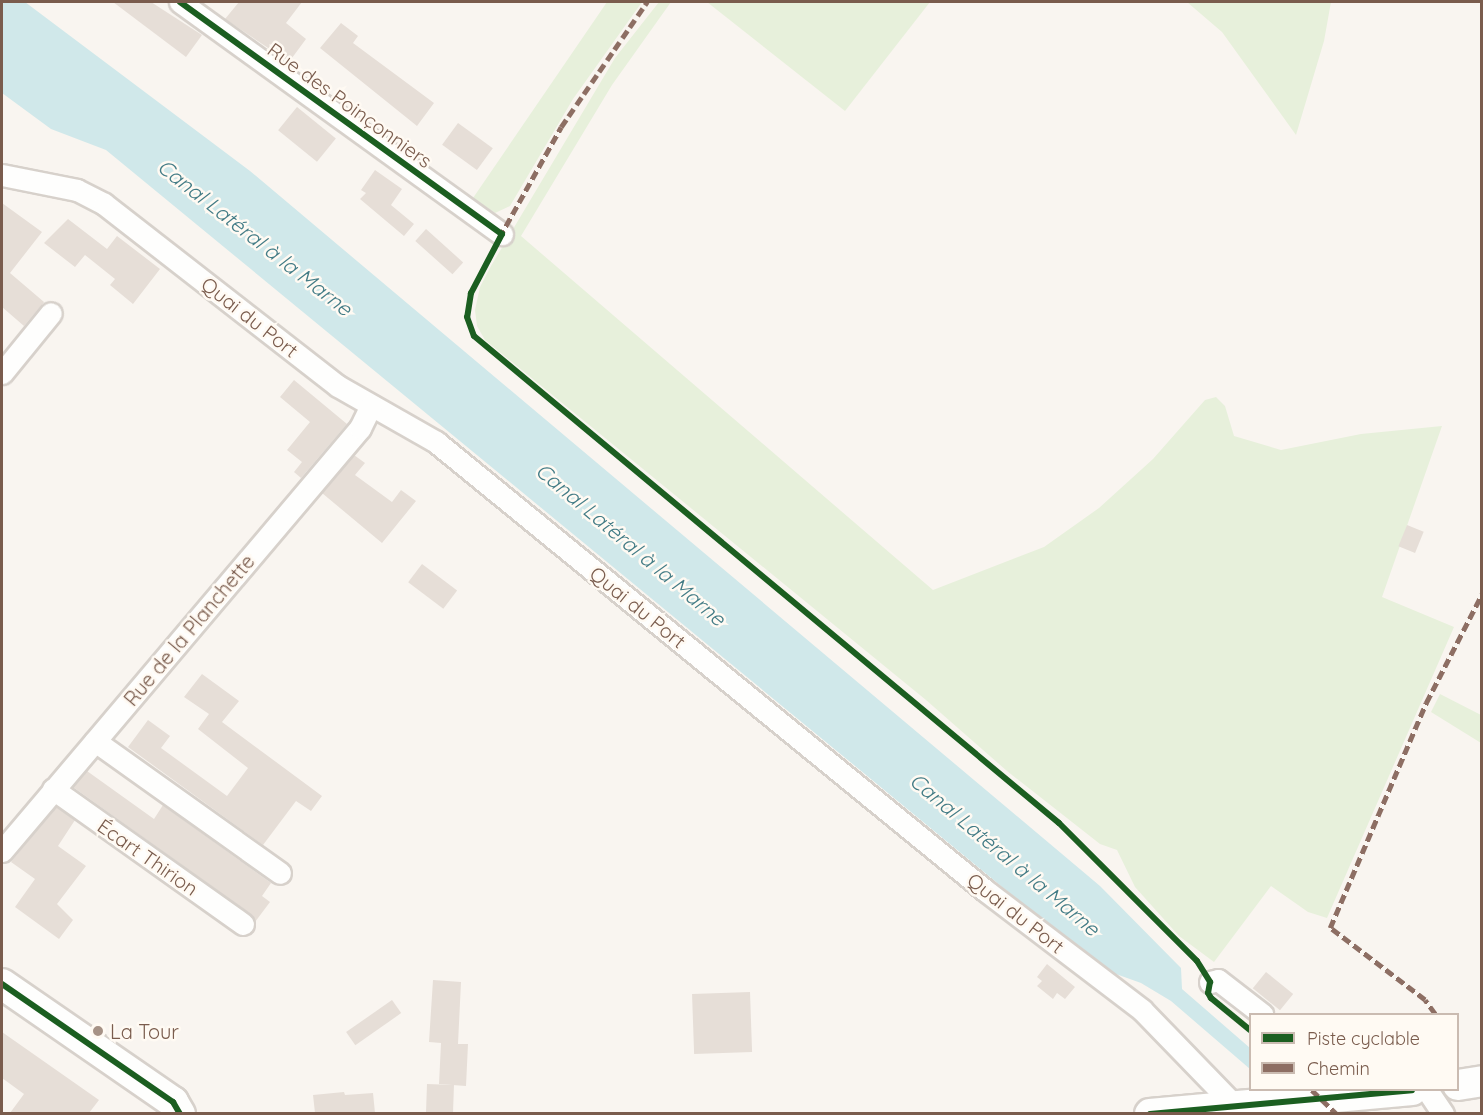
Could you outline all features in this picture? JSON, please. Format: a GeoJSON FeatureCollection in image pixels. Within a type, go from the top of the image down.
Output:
{"type":"FeatureCollection","features":[{"type":"Feature","properties":{"kind":"main road"},"geometry":{"type":"LineString","coordinates":[[2,984],[184,1110]]}},
{"type":"Feature","properties":{"kind":"main road"},"geometry":{"type":"LineString","coordinates":[[1459,1085],[1482,1081]]}},
{"type":"Feature","properties":{"kind":"main road"},"geometry":{"type":"LineString","coordinates":[[1150,1113],[1371,1091]]}},
{"type":"Feature","properties":{"kind":"street","name":"Rue des Poinçonniers"},"geometry":{"type":"LineString","coordinates":[[180,2],[502,234]]}},
{"type":"Feature","properties":{"kind":"street","name":"Quai du Port"},"geometry":{"type":"LineString","coordinates":[[2,175],[77,190],[104,204],[338,386],[436,442],[986,891],[1142,1010],[1234,1105]]}},
{"type":"Feature","properties":{"kind":"street"},"geometry":{"type":"LineString","coordinates":[[2,373],[51,313]]}},
{"type":"Feature","properties":{"kind":"street","name":"Rue de la Planchette"},"geometry":{"type":"LineString","coordinates":[[2,851],[360,428],[371,405]]}},
{"type":"Feature","properties":{"kind":"street"},"geometry":{"type":"LineString","coordinates":[[95,741],[280,873]]}},
{"type":"Feature","properties":{"kind":"street","name":"Écart Thirion"},"geometry":{"type":"LineString","coordinates":[[53,789],[243,924]]}},
{"type":"Feature","properties":{"kind":"street"},"geometry":{"type":"LineString","coordinates":[[1210,982],[1218,980],[1261,1013]]}},
{"type":"Feature","properties":{"kind":"street"},"geometry":{"type":"LineString","coordinates":[[1428,1091],[1443,1113]]}},
{"type":"Feature","properties":{"kind":"green space"},"geometry":{"type":"Polygon","coordinates":[[[607,2],[642,2],[573,99],[510,206],[495,213],[473,198],[607,2]]]}},
{"type":"Feature","properties":{"kind":"green space"},"geometry":{"type":"Polygon","coordinates":[[[659,2],[671,2],[612,85],[521,236],[933,590],[1044,547],[1099,508],[1153,459],[1205,400],[1216,397],[1225,406],[1234,436],[1281,450],[1361,434],[1442,426],[1382,597],[1454,627],[1327,918],[1308,912],[1271,886],[1214,962],[1179,936],[1135,887],[1117,850],[1100,844],[1007,771],[926,700],[485,340],[477,326],[475,310],[480,287],[615,58],[659,2]]]}},
{"type":"Feature","properties":{"kind":"green space"},"geometry":{"type":"Polygon","coordinates":[[[707,2],[930,2],[845,111],[707,2]]]}},
{"type":"Feature","properties":{"kind":"green space"},"geometry":{"type":"Polygon","coordinates":[[[1187,2],[1331,2],[1324,41],[1296,135],[1222,32],[1187,2]]]}},
{"type":"Feature","properties":{"kind":"green space"},"geometry":{"type":"Polygon","coordinates":[[[1440,694],[1481,715],[1481,743],[1431,712],[1440,694]]]}},
{"type":"Feature","properties":{"kind":"water","name":"Canal Latéral à la Marne"},"geometry":{"type":"Polygon","coordinates":[[[2,2],[25,2],[250,171],[1100,886],[1181,968],[1182,989],[1249,1047],[1249,1068],[1171,1001],[1141,983],[1102,969],[106,150],[51,129],[2,93],[2,2]]]}},
{"type":"Feature","properties":{"kind":"building"},"geometry":{"type":"Polygon","coordinates":[[[113,2],[151,2],[202,35],[186,57],[113,2]]]}},
{"type":"Feature","properties":{"kind":"building"},"geometry":{"type":"Polygon","coordinates":[[[239,2],[302,2],[286,23],[306,39],[289,62],[225,19],[239,2]]]}},
{"type":"Feature","properties":{"kind":"building"},"geometry":{"type":"Polygon","coordinates":[[[341,23],[358,36],[353,43],[434,103],[417,126],[320,48],[341,23]]]}},
{"type":"Feature","properties":{"kind":"building"},"geometry":{"type":"Polygon","coordinates":[[[297,107],[336,138],[317,162],[278,130],[297,107]]]}},
{"type":"Feature","properties":{"kind":"building"},"geometry":{"type":"Polygon","coordinates":[[[458,123],[493,148],[477,170],[442,145],[458,123]]]}},
{"type":"Feature","properties":{"kind":"building"},"geometry":{"type":"Polygon","coordinates":[[[375,170],[402,189],[391,205],[414,224],[404,236],[360,199],[366,193],[361,190],[375,170]]]}},
{"type":"Feature","properties":{"kind":"building"},"geometry":{"type":"Polygon","coordinates":[[[2,203],[42,232],[10,273],[44,302],[24,326],[2,307],[2,203]]]}},
{"type":"Feature","properties":{"kind":"building"},"geometry":{"type":"Polygon","coordinates":[[[68,219],[107,249],[117,236],[160,269],[133,304],[110,285],[115,279],[85,255],[75,267],[44,243],[68,219]]]}},
{"type":"Feature","properties":{"kind":"building"},"geometry":{"type":"Polygon","coordinates":[[[426,229],[463,262],[452,274],[415,241],[426,229]]]}},
{"type":"Feature","properties":{"kind":"building"},"geometry":{"type":"Polygon","coordinates":[[[294,380],[347,424],[301,478],[294,472],[302,462],[287,450],[310,422],[280,397],[294,380]]]}},
{"type":"Feature","properties":{"kind":"building"},"geometry":{"type":"Polygon","coordinates":[[[354,455],[365,463],[355,475],[392,502],[401,490],[416,501],[382,543],[322,493],[354,455]]]}},
{"type":"Feature","properties":{"kind":"building"},"geometry":{"type":"Polygon","coordinates":[[[1407,525],[1424,532],[1415,553],[1398,546],[1407,525]]]}},
{"type":"Feature","properties":{"kind":"building"},"geometry":{"type":"Polygon","coordinates":[[[422,564],[457,590],[443,609],[408,582],[422,564]]]}},
{"type":"Feature","properties":{"kind":"building"},"geometry":{"type":"Polygon","coordinates":[[[202,674],[239,701],[222,722],[322,796],[311,811],[296,801],[263,845],[128,747],[148,720],[170,736],[161,748],[227,796],[248,768],[198,729],[209,714],[184,697],[202,674]]]}},
{"type":"Feature","properties":{"kind":"building"},"geometry":{"type":"Polygon","coordinates":[[[87,771],[154,819],[163,805],[271,883],[262,896],[270,902],[255,922],[250,914],[73,787],[87,771]]]}},
{"type":"Feature","properties":{"kind":"building"},"geometry":{"type":"Polygon","coordinates":[[[56,807],[75,820],[58,846],[86,866],[57,904],[73,920],[59,939],[15,907],[35,879],[11,862],[56,807]]]}},
{"type":"Feature","properties":{"kind":"building"},"geometry":{"type":"Polygon","coordinates":[[[1047,964],[1075,987],[1065,999],[1057,993],[1053,999],[1037,986],[1042,981],[1037,977],[1047,964]]]}},
{"type":"Feature","properties":{"kind":"building"},"geometry":{"type":"Polygon","coordinates":[[[1266,972],[1293,994],[1280,1010],[1253,988],[1266,972]]]}},
{"type":"Feature","properties":{"kind":"building"},"geometry":{"type":"Polygon","coordinates":[[[433,980],[461,982],[458,1044],[468,1044],[466,1086],[439,1084],[441,1043],[429,1042],[433,980]]]}},
{"type":"Feature","properties":{"kind":"building"},"geometry":{"type":"Polygon","coordinates":[[[750,992],[752,1052],[694,1054],[692,994],[750,992]]]}},
{"type":"Feature","properties":{"kind":"building"},"geometry":{"type":"Polygon","coordinates":[[[392,1000],[401,1013],[355,1045],[346,1032],[392,1000]]]}},
{"type":"Feature","properties":{"kind":"building"},"geometry":{"type":"Polygon","coordinates":[[[2,1032],[99,1100],[89,1113],[10,1113],[24,1094],[2,1078],[2,1032]]]}},
{"type":"Feature","properties":{"kind":"building"},"geometry":{"type":"Polygon","coordinates":[[[427,1084],[454,1085],[453,1114],[426,1113],[427,1084]]]}},
{"type":"Feature","properties":{"kind":"building"},"geometry":{"type":"Polygon","coordinates":[[[344,1092],[345,1095],[373,1093],[375,1113],[315,1113],[313,1095],[344,1092]]]}},
{"type":"Feature","properties":{"kind":"marked path"},"geometry":{"type":"LineString","coordinates":[[499,238],[561,127],[647,2]]}},
{"type":"Feature","properties":{"kind":"marked path"},"geometry":{"type":"LineString","coordinates":[[1434,1013],[1425,1000],[1330,928],[1426,703],[1482,594]]}},
{"type":"Feature","properties":{"kind":"marked path"},"geometry":{"type":"LineString","coordinates":[[1313,1091],[1337,1114]]}},
{"type":"Feature","properties":{"kind":"cycle path"},"geometry":{"type":"LineString","coordinates":[[180,2],[502,234],[471,293],[467,317],[474,336],[1059,823],[1197,961],[1210,982],[1208,993],[1211,998],[1249,1029]]}},
{"type":"Feature","properties":{"kind":"cycle path"},"geometry":{"type":"LineString","coordinates":[[2,984],[173,1102],[180,1114]]}},
{"type":"Feature","properties":{"kind":"cycle path"},"geometry":{"type":"LineString","coordinates":[[1150,1114],[1401,1091]]}},
{"type":"Feature","properties":{"kind":"place","name":"La Tour"},"geometry":{"type":"Point","coordinates":[98,1031]}}]}
